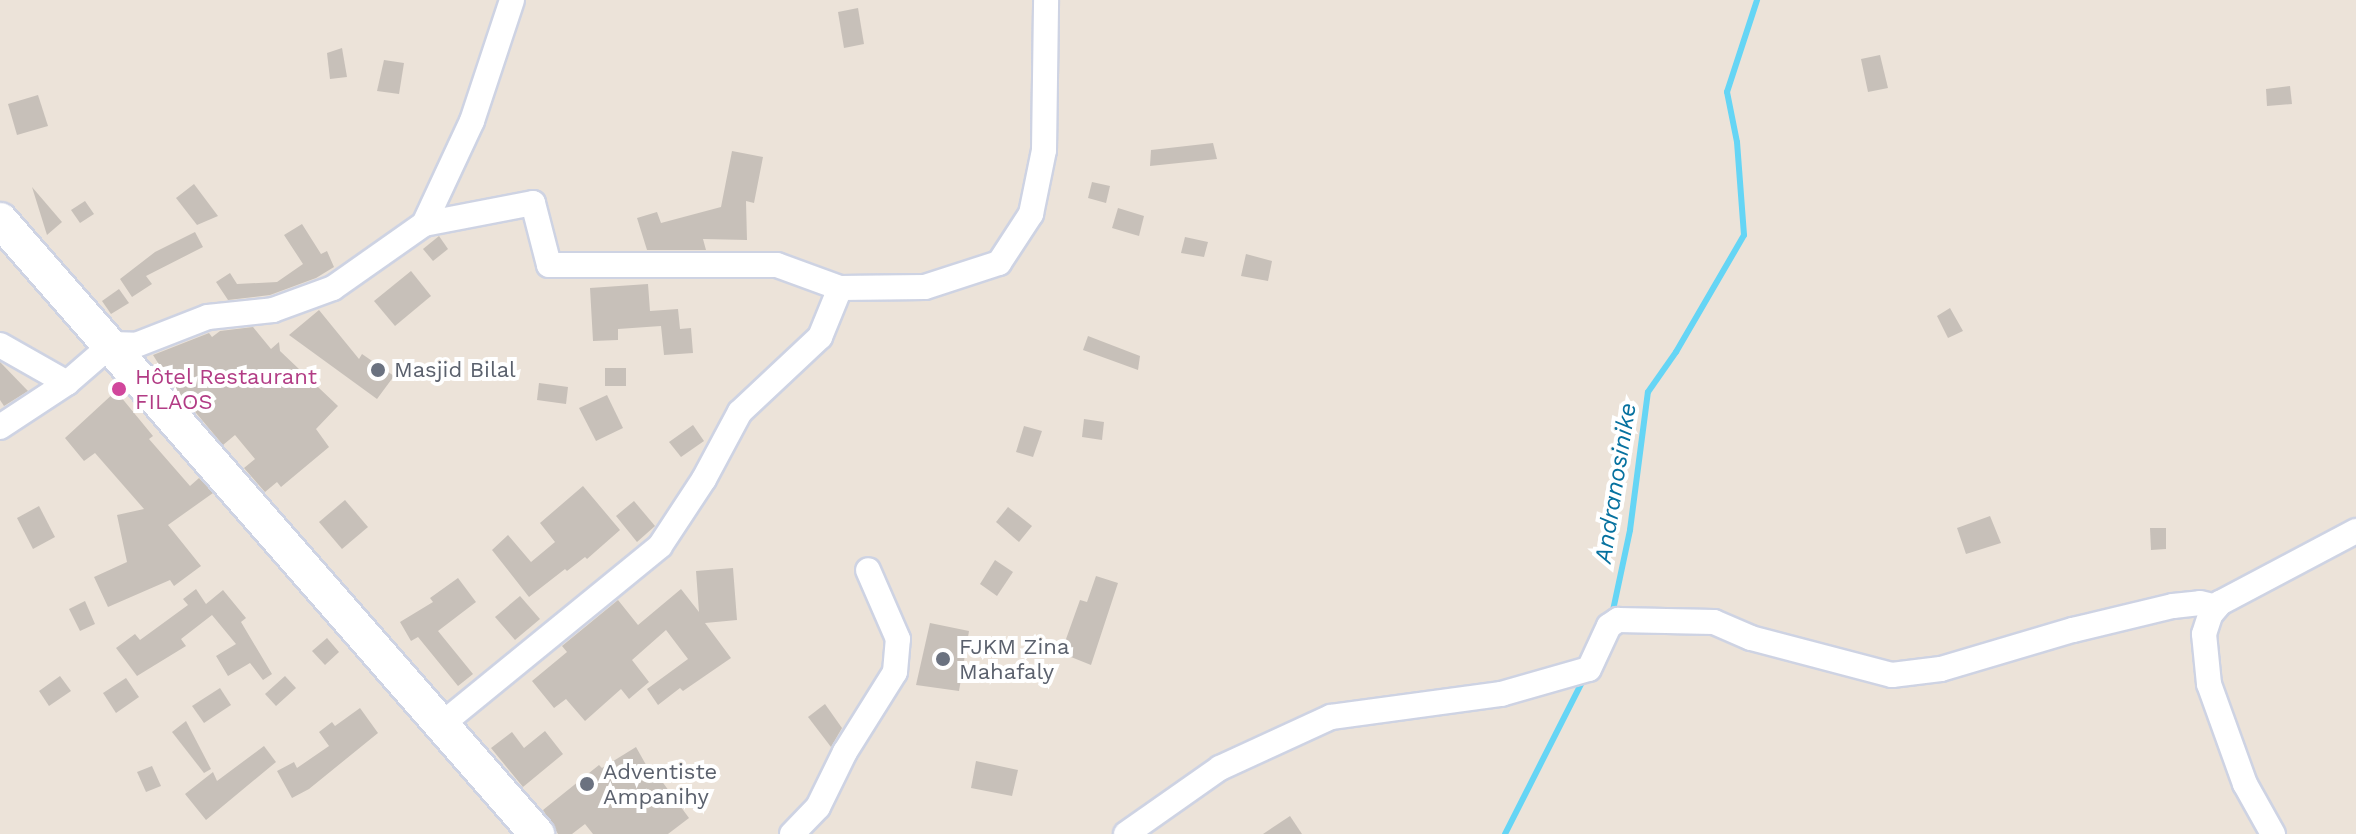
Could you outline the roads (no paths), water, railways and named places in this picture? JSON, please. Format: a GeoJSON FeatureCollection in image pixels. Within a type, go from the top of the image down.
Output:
{"type":"FeatureCollection","features":[{"type":"Feature","properties":{"kind":"main road"},"geometry":{"type":"LineString","coordinates":[[0,220],[112,344],[537,834]]}},
{"type":"Feature","properties":{"kind":"street"},"geometry":{"type":"LineString","coordinates":[[424,224],[472,121],[512,0]]}},
{"type":"Feature","properties":{"kind":"street"},"geometry":{"type":"LineString","coordinates":[[0,427],[67,383],[112,344],[136,345],[208,317],[273,310],[333,288],[424,224],[533,203],[549,265],[777,265],[840,288],[925,287],[999,263],[1031,214],[1044,150],[1046,0]]}},
{"type":"Feature","properties":{"kind":"street"},"geometry":{"type":"LineString","coordinates":[[442,724],[660,546],[704,479],[740,412],[820,337],[840,288]]}},
{"type":"Feature","properties":{"kind":"street"},"geometry":{"type":"LineString","coordinates":[[0,345],[67,383]]}},
{"type":"Feature","properties":{"kind":"street"},"geometry":{"type":"LineString","coordinates":[[2273,834],[2245,784],[2209,684],[2204,634],[2210,615],[2217,607],[2257,582],[2356,531]]}},
{"type":"Feature","properties":{"kind":"street"},"geometry":{"type":"LineString","coordinates":[[792,834],[818,807],[845,752],[895,672],[898,639],[868,570]]}},
{"type":"Feature","properties":{"kind":"street"},"geometry":{"type":"LineString","coordinates":[[1126,834],[1220,768],[1331,717],[1501,694],[1589,669],[1609,626],[1618,620],[1714,622],[1751,638],[1892,675],[1941,669],[2073,630],[2173,606],[2200,603],[2217,607]]}},
{"type":"Feature","properties":{"kind":"waterway","name":"Andranosinike"},"geometry":{"type":"LineString","coordinates":[[1612,615],[1630,530],[1648,392],[1676,352],[1744,235],[1737,142],[1727,92],[1757,0]]}},
{"type":"Feature","properties":{"kind":"waterway","name":"Andranosinike"},"geometry":{"type":"LineString","coordinates":[[1505,834],[1585,676]]}},
{"type":"Feature","properties":{"kind":"place","name":"Masjid Bilal"},"geometry":{"type":"Point","coordinates":[378,370]}},
{"type":"Feature","properties":{"kind":"place","name":"Hôtel Restaurant FILAOS"},"geometry":{"type":"Point","coordinates":[119,389]}},
{"type":"Feature","properties":{"kind":"place","name":"FJKM Zina Mahafaly"},"geometry":{"type":"Point","coordinates":[943,659]}},
{"type":"Feature","properties":{"kind":"place","name":"Adventiste Ampanihy"},"geometry":{"type":"Point","coordinates":[587,784]}}]}
